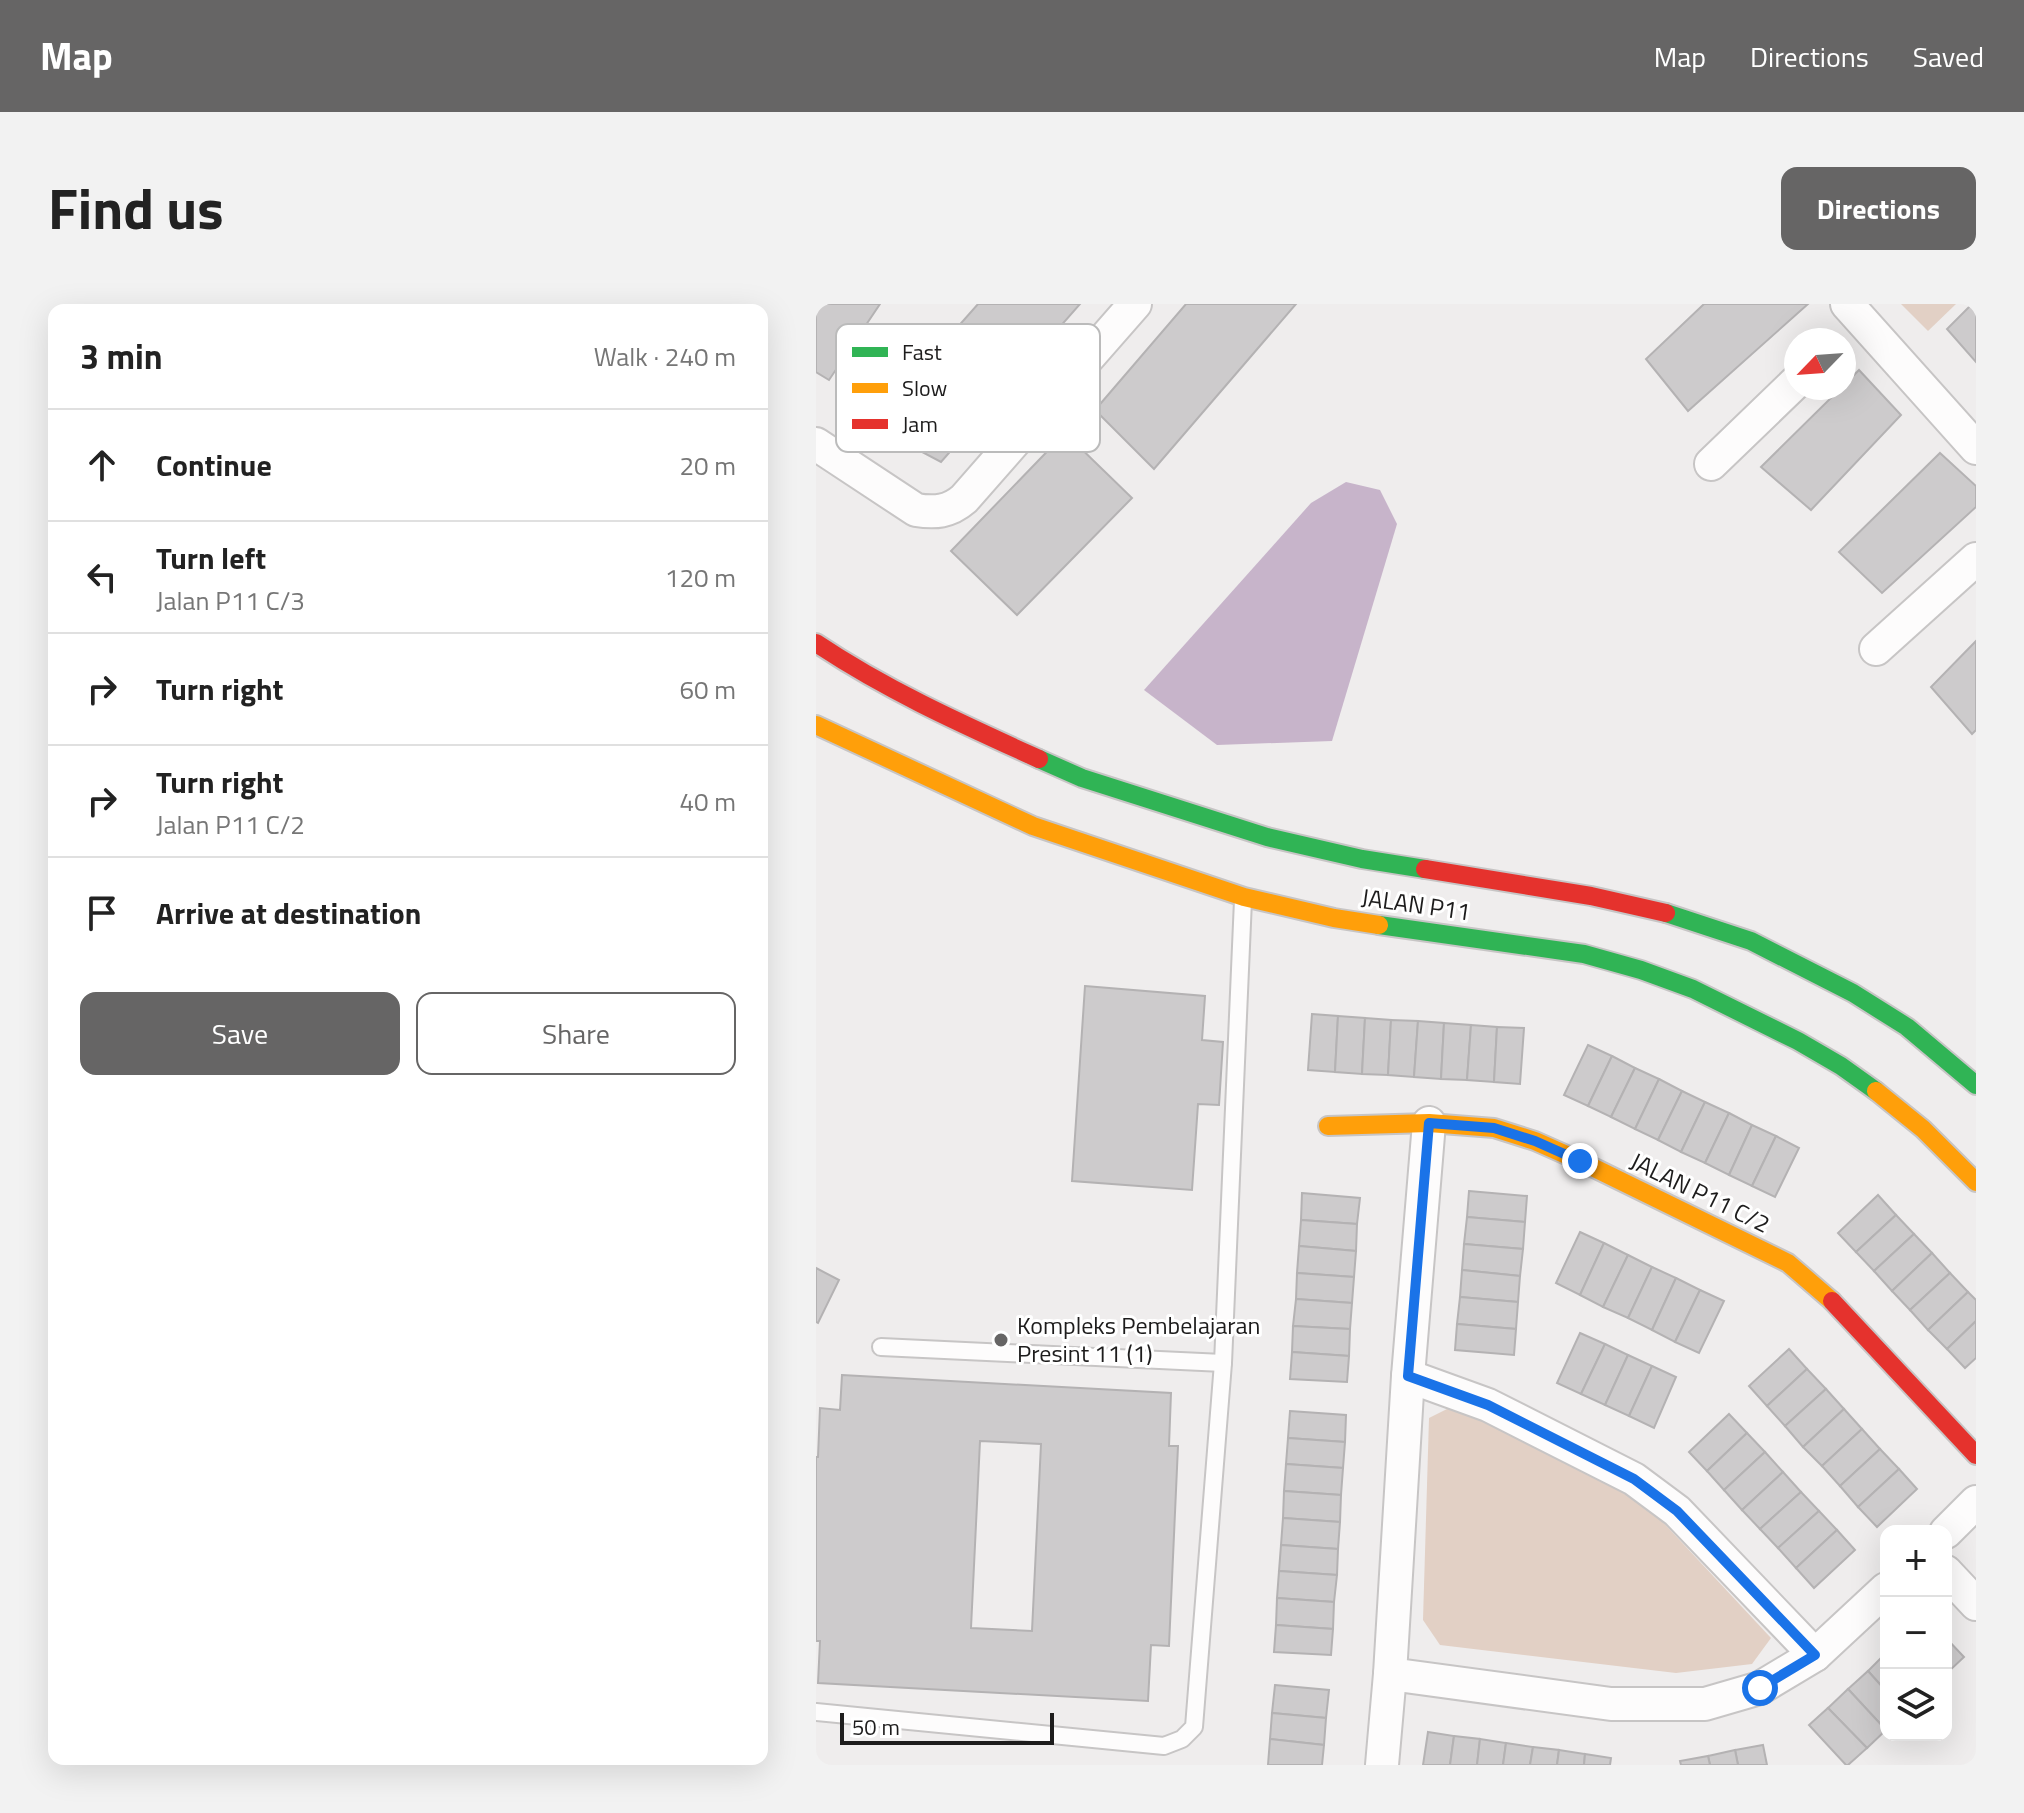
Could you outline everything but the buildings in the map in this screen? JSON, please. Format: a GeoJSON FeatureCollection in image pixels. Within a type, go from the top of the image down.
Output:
{"type":"FeatureCollection","features":[{"type":"Feature","properties":{"kind":"main road","name":"JALAN P11"},"geometry":{"type":"LineString","coordinates":[[816,643],[939,714],[1082,778],[1267,837],[1362,859],[1591,896],[1670,914],[1751,941],[1853,993],[1907,1027],[1976,1085]]}},
{"type":"Feature","properties":{"kind":"main road","name":"JALAN P11"},"geometry":{"type":"LineString","coordinates":[[816,725],[1033,826],[1244,897],[1334,918],[1584,954],[1693,989],[1841,1066],[1923,1129],[1976,1182]]}},
{"type":"Feature","properties":{"kind":"main road","name":"JALAN P11 C/2"},"geometry":{"type":"LineString","coordinates":[[1328,1126],[1429,1123],[1494,1128],[1535,1141],[1788,1263],[1828,1296],[1976,1455]]}},
{"type":"Feature","properties":{"kind":"street"},"geometry":{"type":"LineString","coordinates":[[1100,344],[1135,304]]}},
{"type":"Feature","properties":{"kind":"street"},"geometry":{"type":"LineString","coordinates":[[1849,321],[1976,448]]}},
{"type":"Feature","properties":{"kind":"street"},"geometry":{"type":"LineString","coordinates":[[1711,464],[1784,394]]}},
{"type":"Feature","properties":{"kind":"street"},"geometry":{"type":"LineString","coordinates":[[816,444],[916,510],[934,513],[954,508],[1006,452]]}},
{"type":"Feature","properties":{"kind":"street"},"geometry":{"type":"LineString","coordinates":[[1876,649],[1976,559]]}},
{"type":"Feature","properties":{"kind":"street"},"geometry":{"type":"LineString","coordinates":[[1382,1765],[1408,1376],[1429,1123]]}},
{"type":"Feature","properties":{"kind":"street"},"geometry":{"type":"LineString","coordinates":[[1408,1376],[1488,1405],[1634,1479],[1677,1511],[1815,1655]]}},
{"type":"Feature","properties":{"kind":"street"},"geometry":{"type":"LineString","coordinates":[[1952,1526],[1976,1502]]}},
{"type":"Feature","properties":{"kind":"street"},"geometry":{"type":"LineString","coordinates":[[1952,1578],[1976,1604]]}},
{"type":"Feature","properties":{"kind":"street"},"geometry":{"type":"LineString","coordinates":[[1390,1674],[1611,1704],[1705,1704],[1760,1688],[1815,1655],[1880,1595]]}},
{"type":"Feature","properties":{"kind":"lane"},"geometry":{"type":"LineString","coordinates":[[816,1712],[1164,1746],[1182,1739],[1194,1727],[1223,1363],[1244,897]]}},
{"type":"Feature","properties":{"kind":"lane"},"geometry":{"type":"LineString","coordinates":[[881,1347],[1223,1363]]}},
{"type":"Feature","properties":{"kind":"shaded area"},"geometry":{"type":"Polygon","coordinates":[[[1901,304],[1956,304],[1928,331],[1901,304]]]}},
{"type":"Feature","properties":{"kind":"shaded area"},"geometry":{"type":"Polygon","coordinates":[[[1346,482],[1380,490],[1397,524],[1332,741],[1217,745],[1144,690],[1311,503],[1346,482]]]}},
{"type":"Feature","properties":{"kind":"shaded area"},"geometry":{"type":"Polygon","coordinates":[[[1453,1406],[1632,1489],[1771,1638],[1752,1664],[1676,1673],[1440,1645],[1423,1620],[1429,1418],[1453,1406]]]}},
{"type":"Feature","properties":{"kind":"traffic: fast"},"geometry":{"type":"LineString","coordinates":[[1039,759],[1082,778],[1267,837],[1362,859],[1425,869]]}},
{"type":"Feature","properties":{"kind":"traffic: fast"},"geometry":{"type":"LineString","coordinates":[[1666,913],[1751,941],[1853,993],[1907,1027],[1976,1085]]}},
{"type":"Feature","properties":{"kind":"traffic: fast"},"geometry":{"type":"LineString","coordinates":[[1379,925],[1584,954],[1641,970],[1693,989],[1798,1041],[1876,1091]]}},
{"type":"Feature","properties":{"kind":"traffic: slow"},"geometry":{"type":"LineString","coordinates":[[816,725],[1033,826],[1244,897],[1379,925]]}},
{"type":"Feature","properties":{"kind":"traffic: slow"},"geometry":{"type":"LineString","coordinates":[[1876,1091],[1923,1129],[1976,1182]]}},
{"type":"Feature","properties":{"kind":"traffic: slow"},"geometry":{"type":"LineString","coordinates":[[1328,1126],[1429,1123],[1494,1128],[1535,1141],[1788,1263],[1832,1301]]}},
{"type":"Feature","properties":{"kind":"traffic: jam"},"geometry":{"type":"LineString","coordinates":[[816,643],[897,691],[1039,759]]}},
{"type":"Feature","properties":{"kind":"traffic: jam"},"geometry":{"type":"LineString","coordinates":[[1425,869],[1591,896],[1666,913]]}},
{"type":"Feature","properties":{"kind":"traffic: jam"},"geometry":{"type":"LineString","coordinates":[[1832,1301],[1976,1455]]}},
{"type":"Feature","properties":{"kind":"place","name":"Kompleks Pembelajaran Presint 11 (1)"},"geometry":{"type":"Point","coordinates":[1001,1340]}},
{"type":"Feature","properties":{"kind":"route"},"geometry":{"type":"LineString","coordinates":[[1580,1161],[1535,1141],[1494,1128],[1429,1123],[1408,1376],[1488,1405],[1634,1479],[1677,1511],[1815,1655],[1760,1688]]}}]}
